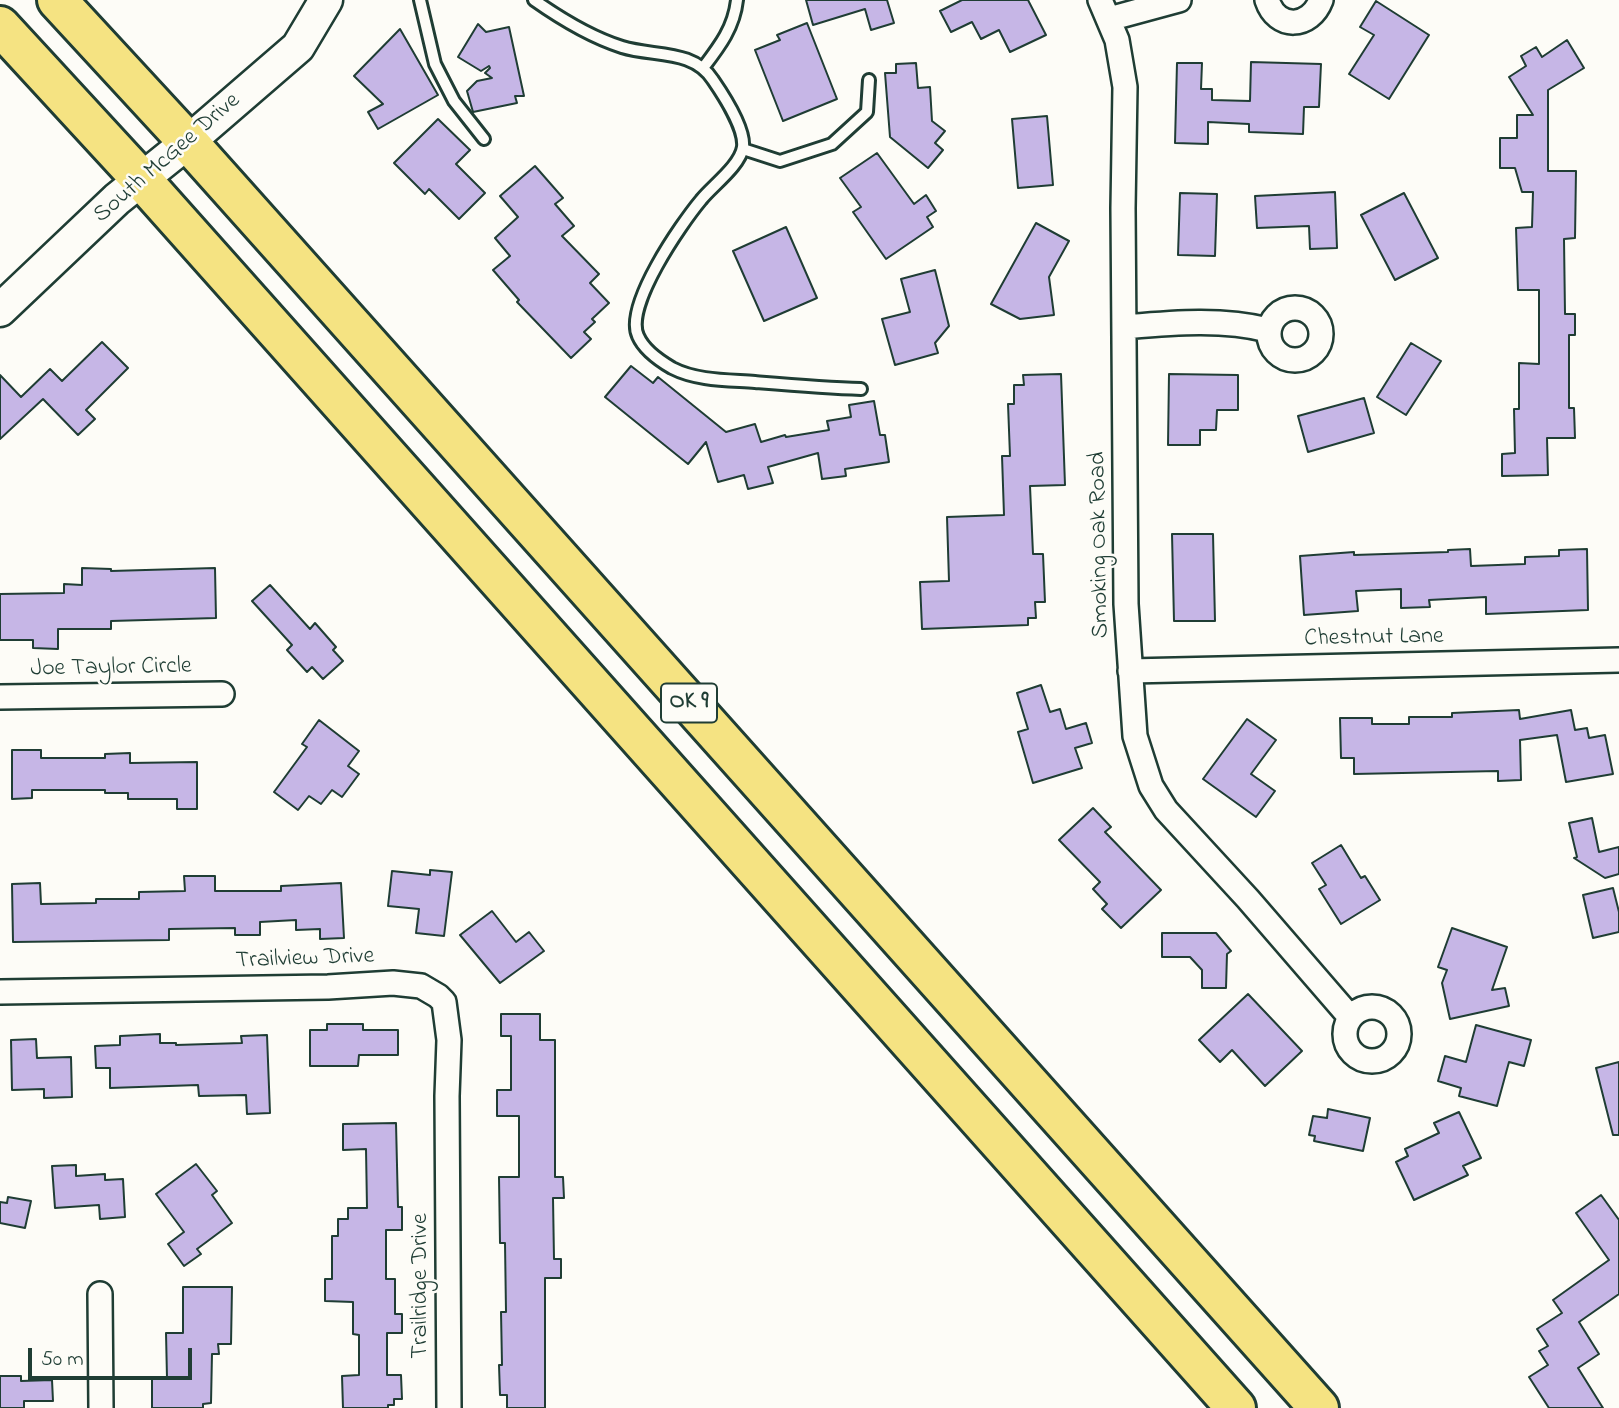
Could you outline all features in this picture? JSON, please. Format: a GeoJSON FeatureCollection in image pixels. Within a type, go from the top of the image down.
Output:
{"type":"FeatureCollection","features":[{"type":"Feature","properties":{"kind":"highway","name":"OK 9"},"geometry":{"type":"LineString","coordinates":[[57,0],[188,142],[1319,1408]]}},
{"type":"Feature","properties":{"kind":"highway","name":"OK 9"},"geometry":{"type":"LineString","coordinates":[[0,26],[141,179],[1236,1408]]}},
{"type":"Feature","properties":{"kind":"street","name":"South McGee Drive"},"geometry":{"type":"LineString","coordinates":[[0,310],[141,179],[298,47],[326,0]]}},
{"type":"Feature","properties":{"kind":"street"},"geometry":{"type":"LineString","coordinates":[[1105,9],[1179,0]]}},
{"type":"Feature","properties":{"kind":"street"},"geometry":{"type":"LineString","coordinates":[[1267,0],[1276,17],[1294,23],[1315,13],[1321,0]]}},
{"type":"Feature","properties":{"kind":"street","name":"Smoking Oak Road"},"geometry":{"type":"LineString","coordinates":[[1105,9],[1117,40],[1125,87],[1126,604],[1138,747],[1152,786],[1166,810],[1248,899],[1350,1017]]}},
{"type":"Feature","properties":{"kind":"street"},"geometry":{"type":"LineString","coordinates":[[1124,327],[1213,323],[1248,325],[1268,330]]}},
{"type":"Feature","properties":{"kind":"street","name":"Chestnut Lane"},"geometry":{"type":"LineString","coordinates":[[1130,671],[1619,660]]}},
{"type":"Feature","properties":{"kind":"street","name":"Joe Taylor Circle"},"geometry":{"type":"LineString","coordinates":[[0,697],[222,694]]}},
{"type":"Feature","properties":{"kind":"street","name":"Trailview Drive"},"geometry":{"type":"LineString","coordinates":[[0,992],[328,987],[393,983],[429,989],[444,1002],[447,1018],[448,1164]]}},
{"type":"Feature","properties":{"kind":"street","name":"Trailridge Drive"},"geometry":{"type":"LineString","coordinates":[[448,1164],[449,1408]]}},
{"type":"Feature","properties":{"kind":"street"},"geometry":{"type":"LineString","coordinates":[[100,1294],[100,1408]]}},
{"type":"Feature","properties":{"kind":"lane"},"geometry":{"type":"LineString","coordinates":[[420,0],[435,64],[454,101],[484,139]]}},
{"type":"Feature","properties":{"kind":"lane"},"geometry":{"type":"LineString","coordinates":[[534,0],[590,35],[624,47],[672,55],[698,63],[712,79],[741,129],[743,149],[729,171],[701,200],[674,237],[647,284],[638,310],[636,334],[648,351],[674,369],[709,379],[861,389]]}},
{"type":"Feature","properties":{"kind":"lane"},"geometry":{"type":"LineString","coordinates":[[703,68],[732,24],[737,0]]}},
{"type":"Feature","properties":{"kind":"lane"},"geometry":{"type":"LineString","coordinates":[[743,149],[780,161],[832,144],[867,112],[869,80]]}},
{"type":"Feature","properties":{"kind":"building"},"geometry":{"type":"Polygon","coordinates":[[[806,0],[887,0],[894,23],[871,30],[865,9],[813,25],[806,0]]]}},
{"type":"Feature","properties":{"kind":"building"},"geometry":{"type":"Polygon","coordinates":[[[962,0],[1028,0],[1046,35],[1010,52],[999,30],[981,39],[972,22],[951,32],[940,11],[962,0]]]}},
{"type":"Feature","properties":{"kind":"building"},"geometry":{"type":"Polygon","coordinates":[[[1376,1],[1429,35],[1389,99],[1349,74],[1374,35],[1360,27],[1376,1]]]}},
{"type":"Feature","properties":{"kind":"building"},"geometry":{"type":"Polygon","coordinates":[[[807,23],[837,99],[783,121],[755,50],[780,40],[777,35],[807,23]]]}},
{"type":"Feature","properties":{"kind":"building"},"geometry":{"type":"Polygon","coordinates":[[[478,24],[486,32],[509,27],[524,96],[515,96],[517,103],[473,112],[467,91],[477,81],[492,78],[485,73],[490,68],[489,66],[481,71],[458,57],[478,24]]]}},
{"type":"Feature","properties":{"kind":"building"},"geometry":{"type":"Polygon","coordinates":[[[400,29],[438,95],[378,129],[368,112],[383,104],[354,76],[400,29]]]}},
{"type":"Feature","properties":{"kind":"building"},"geometry":{"type":"Polygon","coordinates":[[[1567,40],[1584,68],[1548,90],[1548,171],[1576,171],[1575,238],[1564,239],[1565,314],[1575,314],[1575,335],[1569,335],[1569,408],[1574,408],[1575,438],[1547,438],[1548,475],[1502,476],[1502,454],[1515,453],[1514,409],[1519,409],[1519,363],[1539,364],[1539,290],[1518,290],[1516,228],[1532,227],[1533,192],[1522,192],[1515,168],[1500,168],[1500,138],[1517,138],[1517,115],[1533,115],[1509,77],[1526,66],[1521,56],[1536,47],[1542,57],[1567,40]]]}},
{"type":"Feature","properties":{"kind":"building"},"geometry":{"type":"Polygon","coordinates":[[[1251,62],[1321,64],[1319,107],[1304,107],[1303,134],[1249,132],[1249,124],[1208,122],[1208,144],[1175,143],[1177,63],[1202,63],[1201,89],[1212,89],[1212,100],[1250,101],[1251,62]]]}},
{"type":"Feature","properties":{"kind":"building"},"geometry":{"type":"Polygon","coordinates":[[[916,63],[918,88],[930,87],[932,121],[945,131],[935,143],[943,150],[928,168],[890,137],[885,73],[896,73],[896,64],[916,63]]]}},
{"type":"Feature","properties":{"kind":"building"},"geometry":{"type":"Polygon","coordinates":[[[1047,116],[1053,185],[1018,188],[1012,119],[1047,116]]]}},
{"type":"Feature","properties":{"kind":"building"},"geometry":{"type":"Polygon","coordinates":[[[438,119],[470,150],[456,164],[485,193],[459,219],[429,189],[425,194],[394,163],[438,119]]]}},
{"type":"Feature","properties":{"kind":"building"},"geometry":{"type":"Polygon","coordinates":[[[877,153],[914,204],[926,195],[936,211],[927,217],[933,227],[886,259],[853,212],[861,207],[840,178],[877,153]]]}},
{"type":"Feature","properties":{"kind":"building"},"geometry":{"type":"Polygon","coordinates":[[[535,166],[563,198],[555,204],[574,226],[562,236],[599,274],[590,283],[609,303],[592,319],[595,322],[584,332],[591,339],[571,358],[517,302],[519,300],[493,270],[510,256],[495,238],[518,217],[500,196],[535,166]]]}},
{"type":"Feature","properties":{"kind":"building"},"geometry":{"type":"Polygon","coordinates":[[[1335,192],[1337,248],[1310,249],[1309,226],[1257,228],[1255,196],[1335,192]]]}},
{"type":"Feature","properties":{"kind":"building"},"geometry":{"type":"Polygon","coordinates":[[[1180,193],[1217,194],[1215,256],[1178,255],[1180,193]]]}},
{"type":"Feature","properties":{"kind":"building"},"geometry":{"type":"Polygon","coordinates":[[[1404,193],[1438,258],[1395,280],[1361,215],[1404,193]]]}},
{"type":"Feature","properties":{"kind":"building"},"geometry":{"type":"Polygon","coordinates":[[[1036,223],[1069,241],[1049,277],[1054,315],[1020,319],[991,304],[1036,223]]]}},
{"type":"Feature","properties":{"kind":"building"},"geometry":{"type":"Polygon","coordinates":[[[786,227],[817,298],[764,321],[733,251],[786,227]]]}},
{"type":"Feature","properties":{"kind":"building"},"geometry":{"type":"Polygon","coordinates":[[[935,270],[949,326],[935,343],[938,353],[895,365],[882,319],[910,312],[901,279],[935,270]]]}},
{"type":"Feature","properties":{"kind":"building"},"geometry":{"type":"Polygon","coordinates":[[[102,342],[128,368],[86,410],[95,419],[78,435],[43,399],[0,439],[0,375],[21,397],[50,369],[62,381],[102,342]]]}},
{"type":"Feature","properties":{"kind":"building"},"geometry":{"type":"Polygon","coordinates":[[[1411,343],[1441,361],[1406,415],[1377,397],[1411,343]]]}},
{"type":"Feature","properties":{"kind":"building"},"geometry":{"type":"Polygon","coordinates":[[[631,366],[653,383],[658,377],[726,432],[755,424],[761,442],[785,435],[786,437],[829,430],[827,421],[851,417],[849,405],[874,401],[880,435],[885,435],[889,462],[845,469],[846,476],[822,479],[818,453],[768,467],[773,483],[748,489],[744,475],[718,482],[706,442],[688,464],[605,397],[631,366]]]}},
{"type":"Feature","properties":{"kind":"building"},"geometry":{"type":"Polygon","coordinates":[[[1061,374],[1065,485],[1030,486],[1033,554],[1043,554],[1045,602],[1035,602],[1036,618],[1028,618],[1028,625],[922,629],[920,582],[949,581],[947,517],[1004,515],[1002,456],[1010,456],[1008,404],[1014,404],[1014,385],[1024,385],[1023,375],[1061,374]]]}},
{"type":"Feature","properties":{"kind":"building"},"geometry":{"type":"Polygon","coordinates":[[[1169,374],[1238,375],[1238,410],[1217,410],[1216,430],[1200,430],[1200,445],[1168,445],[1169,374]]]}},
{"type":"Feature","properties":{"kind":"building"},"geometry":{"type":"Polygon","coordinates":[[[1364,398],[1374,433],[1308,452],[1298,416],[1364,398]]]}},
{"type":"Feature","properties":{"kind":"building"},"geometry":{"type":"Polygon","coordinates":[[[1172,534],[1213,534],[1215,621],[1174,621],[1172,534]]]}},
{"type":"Feature","properties":{"kind":"building"},"geometry":{"type":"Polygon","coordinates":[[[1470,549],[1471,566],[1525,564],[1525,557],[1559,556],[1559,550],[1587,549],[1588,610],[1486,614],[1486,597],[1429,600],[1430,607],[1401,608],[1401,589],[1356,591],[1358,611],[1304,615],[1300,556],[1470,549]]]}},
{"type":"Feature","properties":{"kind":"building"},"geometry":{"type":"Polygon","coordinates":[[[82,568],[111,571],[215,568],[216,618],[111,621],[111,629],[58,629],[58,649],[33,648],[33,640],[0,640],[0,594],[64,593],[64,584],[82,585],[82,568]]]}},
{"type":"Feature","properties":{"kind":"building"},"geometry":{"type":"Polygon","coordinates":[[[270,585],[310,629],[315,623],[336,647],[333,650],[343,661],[323,679],[312,667],[307,672],[287,650],[292,645],[252,601],[270,585]]]}},
{"type":"Feature","properties":{"kind":"building"},"geometry":{"type":"Polygon","coordinates":[[[1041,685],[1050,712],[1060,709],[1066,729],[1086,723],[1092,743],[1075,748],[1082,768],[1033,783],[1018,732],[1028,729],[1017,693],[1041,685]]]}},
{"type":"Feature","properties":{"kind":"building"},"geometry":{"type":"Polygon","coordinates":[[[1519,710],[1520,719],[1571,710],[1575,730],[1587,728],[1589,738],[1605,735],[1613,774],[1566,782],[1557,735],[1520,740],[1521,780],[1498,781],[1498,771],[1354,774],[1354,758],[1341,758],[1340,718],[1372,718],[1372,724],[1409,724],[1409,717],[1452,717],[1452,713],[1519,710]]]}},
{"type":"Feature","properties":{"kind":"building"},"geometry":{"type":"Polygon","coordinates":[[[1247,719],[1276,740],[1251,774],[1275,791],[1256,817],[1203,779],[1247,719]]]}},
{"type":"Feature","properties":{"kind":"building"},"geometry":{"type":"Polygon","coordinates":[[[319,720],[359,751],[348,766],[359,774],[342,797],[332,790],[321,804],[309,796],[298,810],[274,792],[307,747],[302,744],[319,720]]]}},
{"type":"Feature","properties":{"kind":"building"},"geometry":{"type":"Polygon","coordinates":[[[12,750],[41,750],[41,758],[105,758],[105,754],[130,753],[130,763],[197,762],[197,809],[177,809],[177,799],[128,799],[128,793],[105,793],[105,790],[32,790],[32,798],[12,799],[12,750]]]}},
{"type":"Feature","properties":{"kind":"building"},"geometry":{"type":"Polygon","coordinates":[[[1093,808],[1111,827],[1105,832],[1161,890],[1121,928],[1102,909],[1107,904],[1093,889],[1100,882],[1059,840],[1093,808]]]}},
{"type":"Feature","properties":{"kind":"building"},"geometry":{"type":"Polygon","coordinates":[[[1592,818],[1599,852],[1619,847],[1619,874],[1605,878],[1574,858],[1577,857],[1569,823],[1592,818]]]}},
{"type":"Feature","properties":{"kind":"building"},"geometry":{"type":"Polygon","coordinates":[[[1341,845],[1361,878],[1365,876],[1380,900],[1341,924],[1319,889],[1326,885],[1312,863],[1341,845]]]}},
{"type":"Feature","properties":{"kind":"building"},"geometry":{"type":"Polygon","coordinates":[[[430,870],[452,872],[444,936],[416,933],[419,909],[388,906],[392,871],[430,875],[430,870]]]}},
{"type":"Feature","properties":{"kind":"building"},"geometry":{"type":"Polygon","coordinates":[[[184,876],[215,876],[215,891],[281,891],[281,886],[341,883],[344,938],[320,939],[320,929],[296,930],[296,920],[260,922],[260,935],[235,935],[235,928],[169,929],[169,940],[13,942],[12,884],[40,883],[41,904],[96,903],[96,899],[139,899],[139,892],[185,891],[184,876]]]}},
{"type":"Feature","properties":{"kind":"building"},"geometry":{"type":"Polygon","coordinates":[[[1613,888],[1619,912],[1619,932],[1593,938],[1583,895],[1613,888]]]}},
{"type":"Feature","properties":{"kind":"building"},"geometry":{"type":"Polygon","coordinates":[[[492,911],[516,942],[529,932],[544,951],[500,983],[460,935],[492,911]]]}},
{"type":"Feature","properties":{"kind":"building"},"geometry":{"type":"Polygon","coordinates":[[[1452,928],[1507,947],[1492,990],[1505,988],[1509,1006],[1450,1019],[1442,983],[1447,970],[1438,967],[1452,928]]]}},
{"type":"Feature","properties":{"kind":"building"},"geometry":{"type":"Polygon","coordinates":[[[1162,933],[1216,933],[1231,951],[1227,954],[1226,988],[1202,988],[1202,970],[1190,957],[1162,957],[1162,933]]]}},
{"type":"Feature","properties":{"kind":"building"},"geometry":{"type":"Polygon","coordinates":[[[1248,994],[1302,1051],[1265,1086],[1232,1050],[1220,1062],[1199,1040],[1248,994]]]}},
{"type":"Feature","properties":{"kind":"building"},"geometry":{"type":"Polygon","coordinates":[[[501,1014],[540,1014],[540,1040],[555,1040],[555,1177],[563,1177],[564,1198],[553,1198],[554,1259],[561,1259],[561,1278],[545,1278],[545,1408],[507,1408],[507,1395],[500,1395],[501,1312],[506,1312],[505,1243],[500,1243],[499,1177],[519,1177],[519,1116],[497,1116],[497,1090],[511,1090],[511,1036],[501,1036],[501,1014]]]}},
{"type":"Feature","properties":{"kind":"building"},"geometry":{"type":"Polygon","coordinates":[[[327,1024],[363,1024],[363,1030],[398,1030],[398,1055],[359,1055],[358,1066],[310,1066],[310,1030],[327,1030],[327,1024]]]}},
{"type":"Feature","properties":{"kind":"building"},"geometry":{"type":"Polygon","coordinates":[[[1476,1025],[1531,1040],[1524,1066],[1509,1062],[1497,1106],[1459,1096],[1461,1088],[1438,1081],[1445,1056],[1466,1062],[1476,1025]]]}},
{"type":"Feature","properties":{"kind":"building"},"geometry":{"type":"Polygon","coordinates":[[[160,1034],[160,1043],[176,1045],[242,1043],[241,1036],[267,1035],[270,1113],[247,1114],[246,1095],[199,1096],[198,1085],[110,1088],[110,1068],[96,1068],[95,1046],[120,1045],[120,1036],[160,1034]]]}},
{"type":"Feature","properties":{"kind":"building"},"geometry":{"type":"Polygon","coordinates":[[[36,1039],[37,1058],[71,1057],[72,1097],[44,1098],[44,1089],[12,1090],[11,1040],[36,1039]]]}},
{"type":"Feature","properties":{"kind":"building"},"geometry":{"type":"Polygon","coordinates":[[[1619,1062],[1619,1135],[1613,1135],[1596,1068],[1619,1062]]]}},
{"type":"Feature","properties":{"kind":"building"},"geometry":{"type":"Polygon","coordinates":[[[1328,1109],[1370,1118],[1363,1151],[1314,1141],[1315,1136],[1309,1135],[1313,1116],[1327,1118],[1328,1109]]]}},
{"type":"Feature","properties":{"kind":"building"},"geometry":{"type":"Polygon","coordinates":[[[1459,1112],[1481,1158],[1463,1166],[1468,1175],[1414,1200],[1396,1162],[1408,1156],[1405,1149],[1439,1133],[1434,1123],[1459,1112]]]}},
{"type":"Feature","properties":{"kind":"building"},"geometry":{"type":"Polygon","coordinates":[[[396,1123],[398,1207],[402,1207],[402,1230],[386,1230],[386,1279],[395,1279],[395,1314],[402,1314],[402,1333],[387,1333],[387,1375],[401,1375],[402,1399],[394,1399],[394,1405],[388,1405],[388,1408],[343,1408],[342,1376],[359,1375],[359,1335],[353,1334],[353,1302],[325,1301],[325,1279],[332,1279],[332,1236],[338,1236],[338,1219],[348,1219],[348,1208],[367,1208],[366,1149],[343,1150],[343,1124],[396,1123]]]}},
{"type":"Feature","properties":{"kind":"building"},"geometry":{"type":"Polygon","coordinates":[[[196,1164],[217,1191],[212,1195],[232,1223],[197,1249],[201,1254],[184,1266],[168,1244],[184,1232],[156,1194],[196,1164]]]}},
{"type":"Feature","properties":{"kind":"building"},"geometry":{"type":"Polygon","coordinates":[[[76,1165],[76,1176],[105,1174],[105,1180],[123,1179],[125,1217],[100,1219],[99,1205],[55,1208],[52,1166],[76,1165]]]}},
{"type":"Feature","properties":{"kind":"building"},"geometry":{"type":"Polygon","coordinates":[[[1601,1195],[1619,1220],[1619,1294],[1579,1322],[1599,1354],[1578,1368],[1603,1408],[1549,1408],[1529,1377],[1548,1365],[1539,1351],[1548,1346],[1537,1329],[1562,1313],[1553,1300],[1609,1260],[1576,1213],[1601,1195]]]}},
{"type":"Feature","properties":{"kind":"building"},"geometry":{"type":"Polygon","coordinates":[[[8,1197],[31,1201],[25,1228],[0,1223],[0,1202],[7,1203],[8,1197]]]}},
{"type":"Feature","properties":{"kind":"building"},"geometry":{"type":"Polygon","coordinates":[[[183,1287],[232,1287],[231,1344],[218,1344],[219,1354],[212,1354],[211,1403],[203,1404],[203,1408],[152,1408],[152,1378],[167,1378],[166,1333],[183,1333],[183,1287]]]}},
{"type":"Feature","properties":{"kind":"building"},"geometry":{"type":"Polygon","coordinates":[[[0,1376],[21,1376],[21,1381],[52,1380],[53,1401],[24,1401],[24,1408],[0,1408],[0,1376]]]}}]}
